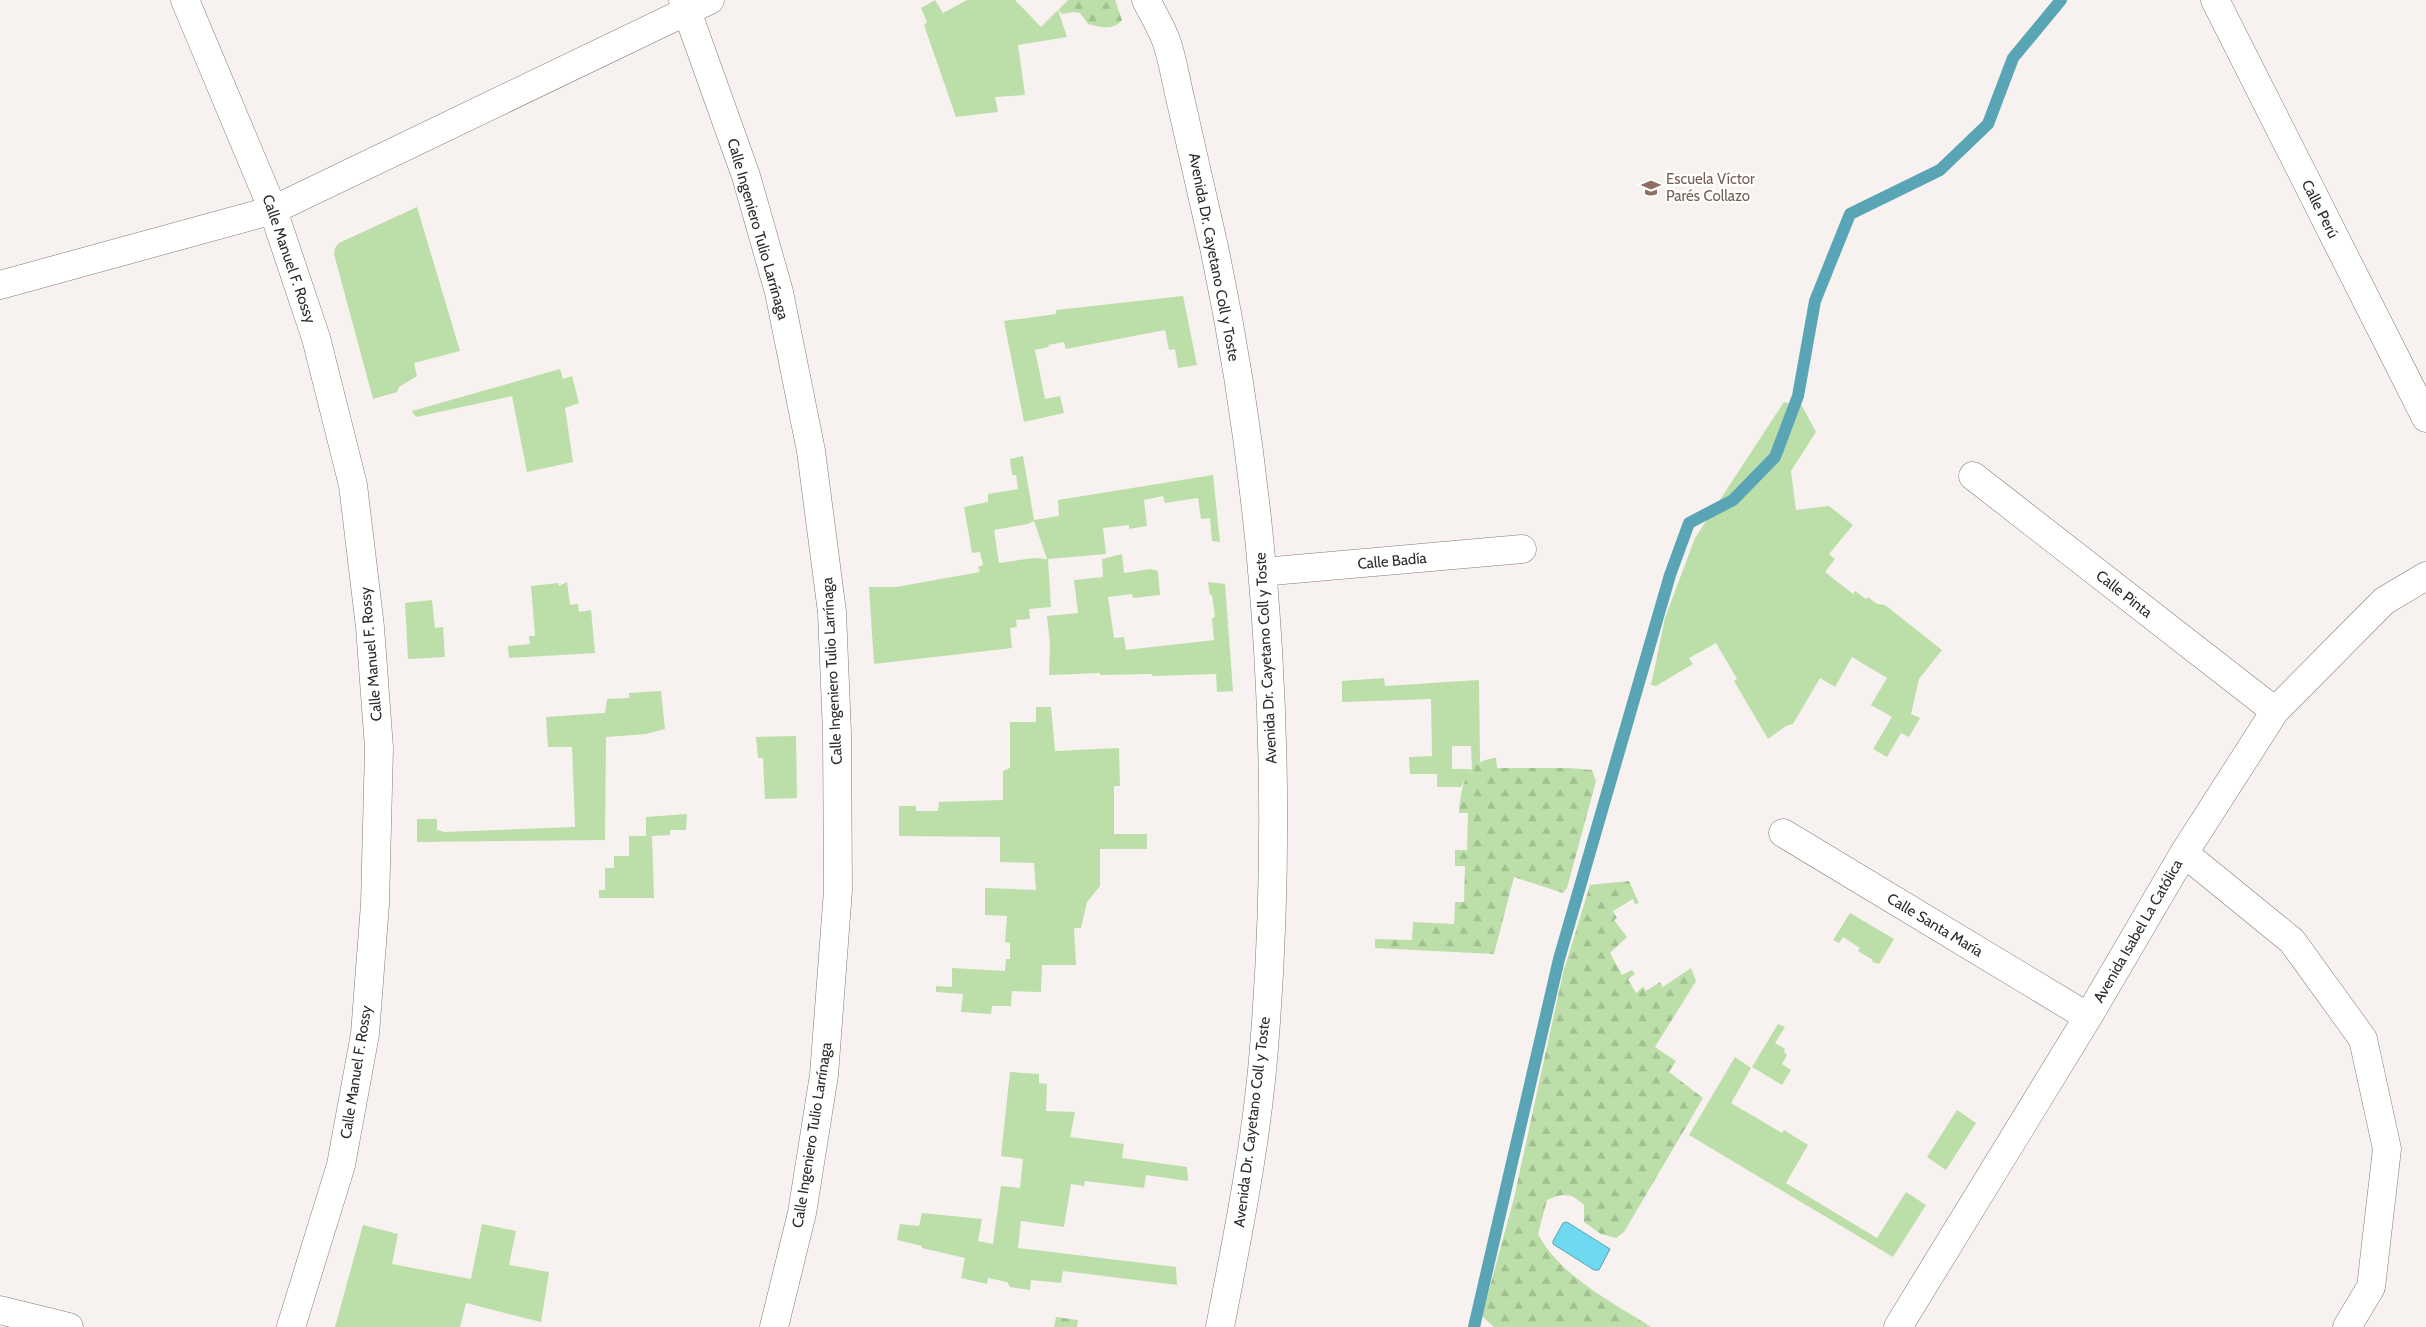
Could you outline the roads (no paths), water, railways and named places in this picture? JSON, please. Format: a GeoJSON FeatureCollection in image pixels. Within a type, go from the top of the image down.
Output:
{"type":"FeatureCollection","features":[{"type":"Feature","properties":{"kind":"street","name":"Calle Manuel F. Rossy"},"geometry":{"type":"LineString","coordinates":[[185,0],[273,210],[316,338],[354,485],[370,627],[378,748],[375,904],[365,1034],[341,1165],[291,1327]]}},
{"type":"Feature","properties":{"kind":"street","name":"Avenida Dr. Cayetano Coll y Toste"},"geometry":{"type":"LineString","coordinates":[[1146,0],[1166,41],[1199,177],[1228,315],[1247,440],[1262,572],[1272,755],[1271,934],[1262,1062],[1240,1222],[1220,1327]]}},
{"type":"Feature","properties":{"kind":"street","name":"Calle Perú"},"geometry":{"type":"LineString","coordinates":[[2215,0],[2426,418]]}},
{"type":"Feature","properties":{"kind":"street"},"geometry":{"type":"LineString","coordinates":[[0,285],[273,210],[694,4]]}},
{"type":"Feature","properties":{"kind":"street","name":"Calle Ingeniero Tulio Larrínaga"},"geometry":{"type":"LineString","coordinates":[[694,4],[779,292],[811,450],[832,612],[837,733],[838,890],[824,1076],[802,1213],[774,1327]]}},
{"type":"Feature","properties":{"kind":"street","name":"Calle Pinta"},"geometry":{"type":"LineString","coordinates":[[1973,476],[2275,711]]}},
{"type":"Feature","properties":{"kind":"street","name":"Calle Badía"},"geometry":{"type":"LineString","coordinates":[[1262,572],[1522,549]]}},
{"type":"Feature","properties":{"kind":"street","name":"Avenida Isabel La Católica"},"geometry":{"type":"LineString","coordinates":[[1898,1327],[2088,1017],[2184,853],[2275,711],[2384,601],[2426,576]]}},
{"type":"Feature","properties":{"kind":"street","name":"Calle Santa María"},"geometry":{"type":"LineString","coordinates":[[1783,833],[2088,1017]]}},
{"type":"Feature","properties":{"kind":"street"},"geometry":{"type":"LineString","coordinates":[[2184,853],[2292,941],[2363,1039],[2386,1149],[2371,1287],[2347,1327]]}},
{"type":"Feature","properties":{"kind":"street"},"geometry":{"type":"LineString","coordinates":[[0,1310],[69,1327]]}},
{"type":"Feature","properties":{"kind":"water"},"geometry":{"type":"Polygon","coordinates":[[[1567,1222],[1610,1249],[1599,1270],[1594,1270],[1553,1244],[1563,1223],[1567,1222]]]}},
{"type":"Feature","properties":{"kind":"waterway"},"geometry":{"type":"LineString","coordinates":[[1474,1327],[1559,959],[1670,575],[1689,523],[1733,500],[1775,457],[1798,396],[1815,301],[1850,214],[1940,170],[1988,124],[2013,58],[2061,0]]}},
{"type":"Feature","properties":{"kind":"place","name":"Escuela Víctor Parés Collazo"},"geometry":{"type":"Point","coordinates":[1651,188]}}]}
